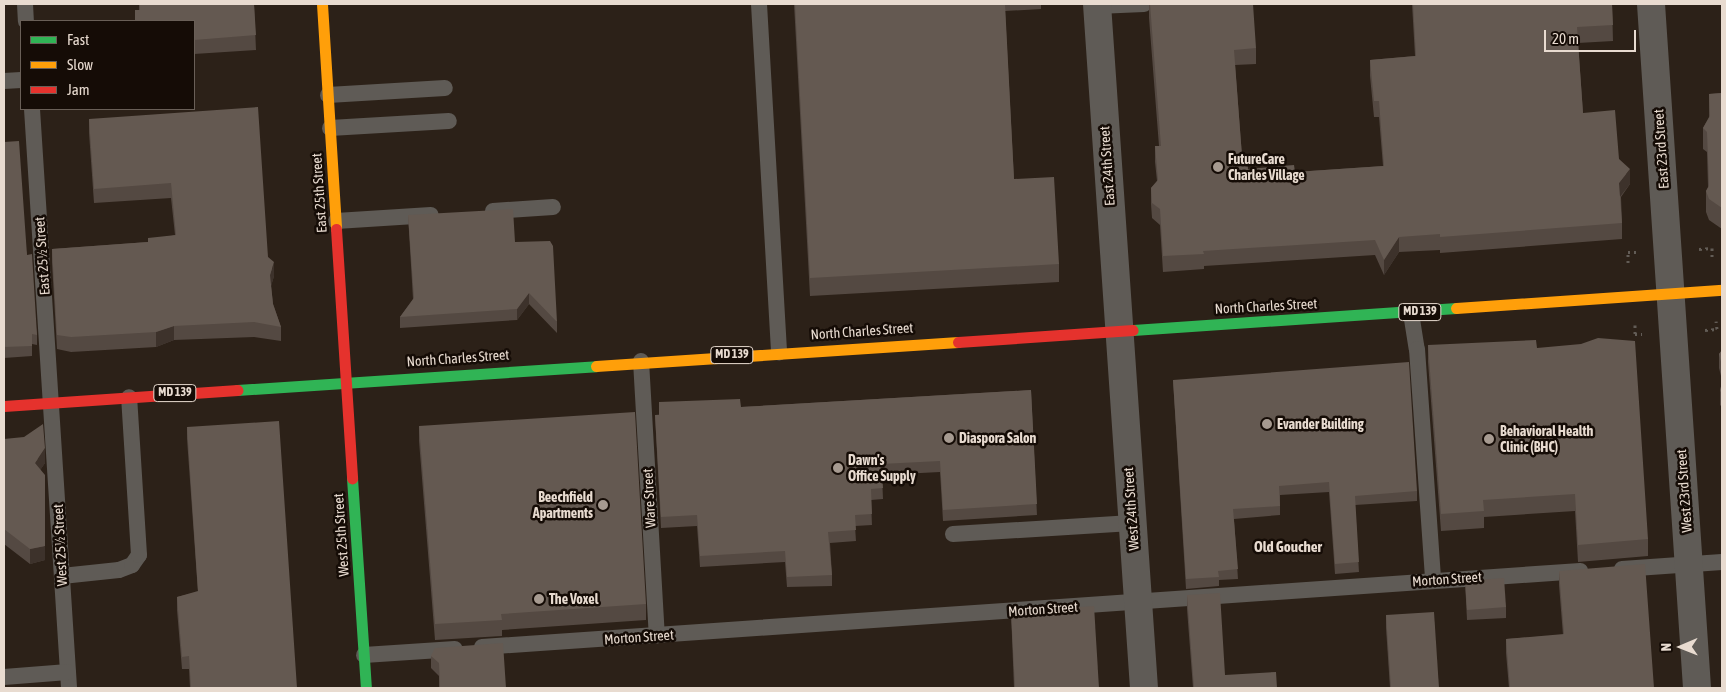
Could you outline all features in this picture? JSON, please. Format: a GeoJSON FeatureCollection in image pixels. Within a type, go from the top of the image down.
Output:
{"type":"FeatureCollection","features":[{"type":"Feature","properties":{"kind":"main road","name":"East 25th Street"},"geometry":{"type":"LineString","coordinates":[[322,4],[346,381]]}},
{"type":"Feature","properties":{"kind":"main road","name":"North Charles Street"},"geometry":{"type":"LineString","coordinates":[[4,406],[1118,329],[1411,313],[1722,290]]}},
{"type":"Feature","properties":{"kind":"main road","name":"West 25th Street"},"geometry":{"type":"LineString","coordinates":[[346,381],[366,688]]}},
{"type":"Feature","properties":{"kind":"street","name":"East 23rd Street"},"geometry":{"type":"LineString","coordinates":[[1651,4],[1672,294]]}},
{"type":"Feature","properties":{"kind":"street","name":"East 24th Street"},"geometry":{"type":"LineString","coordinates":[[1097,5],[1118,329]]}},
{"type":"Feature","properties":{"kind":"street","name":"West 23rd Street"},"geometry":{"type":"LineString","coordinates":[[1672,294],[1697,688]]}},
{"type":"Feature","properties":{"kind":"street","name":"West 24th Street"},"geometry":{"type":"LineString","coordinates":[[1118,329],[1144,688]]}},
{"type":"Feature","properties":{"kind":"lane"},"geometry":{"type":"LineString","coordinates":[[25,4],[26,20]]}},
{"type":"Feature","properties":{"kind":"lane"},"geometry":{"type":"LineString","coordinates":[[759,4],[779,352]]}},
{"type":"Feature","properties":{"kind":"lane"},"geometry":{"type":"LineString","coordinates":[[1097,5],[1144,4]]}},
{"type":"Feature","properties":{"kind":"lane"},"geometry":{"type":"LineString","coordinates":[[4,81],[20,80]]}},
{"type":"Feature","properties":{"kind":"lane"},"geometry":{"type":"LineString","coordinates":[[328,95],[446,88]]}},
{"type":"Feature","properties":{"kind":"lane","name":"East 25½ Street"},"geometry":{"type":"LineString","coordinates":[[32,110],[51,402]]}},
{"type":"Feature","properties":{"kind":"lane"},"geometry":{"type":"LineString","coordinates":[[330,128],[449,121]]}},
{"type":"Feature","properties":{"kind":"lane"},"geometry":{"type":"LineString","coordinates":[[478,212],[553,207]]}},
{"type":"Feature","properties":{"kind":"lane"},"geometry":{"type":"LineString","coordinates":[[336,222],[450,214]]}},
{"type":"Feature","properties":{"kind":"lane"},"geometry":{"type":"LineString","coordinates":[[1411,313],[1417,349],[1433,580]]}},
{"type":"Feature","properties":{"kind":"lane","name":"Ware Street"},"geometry":{"type":"LineString","coordinates":[[641,361],[657,636]]}},
{"type":"Feature","properties":{"kind":"lane"},"geometry":{"type":"LineString","coordinates":[[62,576],[119,570],[132,565],[139,554],[129,397]]}},
{"type":"Feature","properties":{"kind":"lane","name":"West 25½ Street"},"geometry":{"type":"LineString","coordinates":[[51,402],[68,680]]}},
{"type":"Feature","properties":{"kind":"lane"},"geometry":{"type":"LineString","coordinates":[[954,534],[1132,523]]}},
{"type":"Feature","properties":{"kind":"lane","name":"Morton Street"},"geometry":{"type":"LineString","coordinates":[[364,655],[657,636],[1433,580],[1722,562]]}},
{"type":"Feature","properties":{"kind":"lane"},"geometry":{"type":"LineString","coordinates":[[4,677],[68,680]]}},
{"type":"Feature","properties":{"kind":"path"},"geometry":{"type":"LineString","coordinates":[[1699,249],[1712,248],[1712,257]]}},
{"type":"Feature","properties":{"kind":"path"},"geometry":{"type":"LineString","coordinates":[[1628,263],[1628,252],[1636,252]]}},
{"type":"Feature","properties":{"kind":"path"},"geometry":{"type":"LineString","coordinates":[[1705,330],[1716,329],[1716,318]]}},
{"type":"Feature","properties":{"kind":"path"},"geometry":{"type":"LineString","coordinates":[[1635,324],[1634,334],[1642,334]]}},
{"type":"Feature","properties":{"kind":"building"},"geometry":{"type":"Polygon","coordinates":[[[140,4],[254,4],[256,35],[195,40],[195,20],[135,20],[135,10],[140,10],[140,4]]]}},
{"type":"Feature","properties":{"kind":"building"},"geometry":{"type":"Polygon","coordinates":[[[795,4],[1005,4],[1014,179],[1054,177],[1059,264],[810,278],[795,4]]]}},
{"type":"Feature","properties":{"kind":"building"},"geometry":{"type":"Polygon","coordinates":[[[1150,4],[1253,4],[1256,48],[1234,50],[1242,156],[1247,156],[1248,169],[1294,165],[1295,172],[1384,166],[1379,101],[1374,101],[1370,60],[1416,56],[1413,4],[1612,4],[1613,25],[1577,27],[1583,113],[1615,110],[1619,159],[1630,169],[1619,183],[1622,223],[1440,237],[1440,234],[1399,237],[1384,260],[1375,240],[1203,251],[1204,254],[1163,256],[1160,209],[1152,203],[1151,188],[1158,180],[1155,146],[1161,146],[1150,4]]]}},
{"type":"Feature","properties":{"kind":"building"},"geometry":{"type":"Polygon","coordinates":[[[1722,93],[1722,208],[1709,199],[1706,191],[1709,186],[1707,132],[1703,128],[1710,116],[1709,94],[1722,93]]]}},
{"type":"Feature","properties":{"kind":"building"},"geometry":{"type":"Polygon","coordinates":[[[258,107],[268,257],[274,262],[270,275],[273,304],[281,327],[254,322],[174,326],[156,332],[71,337],[57,335],[52,249],[148,242],[148,238],[176,235],[171,183],[94,189],[89,119],[258,107]]]}},
{"type":"Feature","properties":{"kind":"building"},"geometry":{"type":"Polygon","coordinates":[[[19,141],[27,255],[32,254],[37,335],[32,334],[32,346],[4,347],[4,142],[19,141]]]}},
{"type":"Feature","properties":{"kind":"building"},"geometry":{"type":"Polygon","coordinates":[[[513,209],[515,242],[550,241],[553,246],[557,322],[529,293],[517,309],[400,317],[414,298],[408,215],[513,209]]]}},
{"type":"Feature","properties":{"kind":"building"},"geometry":{"type":"Polygon","coordinates":[[[1598,338],[1635,341],[1648,539],[1578,545],[1575,494],[1483,500],[1484,511],[1441,514],[1428,345],[1536,340],[1537,348],[1581,344],[1598,338]]]}},
{"type":"Feature","properties":{"kind":"building"},"geometry":{"type":"Polygon","coordinates":[[[1722,350],[1722,366],[1719,354],[1722,350]]]}},
{"type":"Feature","properties":{"kind":"building"},"geometry":{"type":"Polygon","coordinates":[[[1409,362],[1417,491],[1355,496],[1359,562],[1335,564],[1329,482],[1279,486],[1280,506],[1233,509],[1238,569],[1218,571],[1219,577],[1186,579],[1173,380],[1409,362]]]}},
{"type":"Feature","properties":{"kind":"building"},"geometry":{"type":"Polygon","coordinates":[[[1031,390],[1037,504],[943,510],[940,461],[881,464],[883,488],[871,489],[872,514],[855,515],[856,530],[828,532],[832,575],[787,577],[785,551],[700,556],[697,515],[661,517],[655,415],[659,415],[659,402],[740,399],[741,407],[1031,390]]]}},
{"type":"Feature","properties":{"kind":"building"},"geometry":{"type":"Polygon","coordinates":[[[635,412],[646,604],[501,614],[502,620],[435,624],[419,426],[635,412]]]}},
{"type":"Feature","properties":{"kind":"building"},"geometry":{"type":"Polygon","coordinates":[[[279,421],[297,688],[191,688],[189,656],[182,657],[177,597],[198,591],[187,427],[279,421]]]}},
{"type":"Feature","properties":{"kind":"building"},"geometry":{"type":"Polygon","coordinates":[[[43,424],[45,448],[35,463],[45,475],[45,546],[30,549],[4,529],[4,439],[24,437],[43,424]]]}},
{"type":"Feature","properties":{"kind":"building"},"geometry":{"type":"Polygon","coordinates":[[[1645,564],[1654,688],[1510,688],[1506,639],[1564,634],[1559,571],[1645,564]]]}},
{"type":"Feature","properties":{"kind":"building"},"geometry":{"type":"Polygon","coordinates":[[[1504,578],[1506,607],[1467,610],[1465,581],[1504,578]]]}},
{"type":"Feature","properties":{"kind":"building"},"geometry":{"type":"Polygon","coordinates":[[[1220,593],[1225,675],[1276,672],[1277,688],[1194,688],[1187,595],[1220,593]]]}},
{"type":"Feature","properties":{"kind":"building"},"geometry":{"type":"Polygon","coordinates":[[[1094,606],[1099,688],[1015,688],[1011,612],[1094,606]]]}},
{"type":"Feature","properties":{"kind":"building"},"geometry":{"type":"Polygon","coordinates":[[[1434,612],[1439,688],[1391,688],[1386,615],[1434,612]]]}},
{"type":"Feature","properties":{"kind":"building"},"geometry":{"type":"Polygon","coordinates":[[[503,643],[506,688],[440,688],[439,663],[431,656],[435,648],[503,643]]]}},
{"type":"Feature","properties":{"kind":"traffic: fast"},"geometry":{"type":"LineString","coordinates":[[1133,330],[1456,308]]}},
{"type":"Feature","properties":{"kind":"traffic: fast"},"geometry":{"type":"LineString","coordinates":[[237,390],[596,366]]}},
{"type":"Feature","properties":{"kind":"traffic: fast"},"geometry":{"type":"LineString","coordinates":[[352,478],[366,688]]}},
{"type":"Feature","properties":{"kind":"traffic: slow"},"geometry":{"type":"LineString","coordinates":[[322,4],[336,229]]}},
{"type":"Feature","properties":{"kind":"traffic: slow"},"geometry":{"type":"LineString","coordinates":[[1456,308],[1722,290]]}},
{"type":"Feature","properties":{"kind":"traffic: slow"},"geometry":{"type":"LineString","coordinates":[[596,366],[958,342]]}},
{"type":"Feature","properties":{"kind":"traffic: jam"},"geometry":{"type":"LineString","coordinates":[[336,229],[352,478]]}},
{"type":"Feature","properties":{"kind":"traffic: jam"},"geometry":{"type":"LineString","coordinates":[[958,342],[1133,330]]}},
{"type":"Feature","properties":{"kind":"traffic: jam"},"geometry":{"type":"LineString","coordinates":[[4,406],[237,390]]}},
{"type":"Feature","properties":{"kind":"place","name":"FutureCare Charles Village"},"geometry":{"type":"Point","coordinates":[1218,167]}},
{"type":"Feature","properties":{"kind":"place","name":"Evander Building"},"geometry":{"type":"Point","coordinates":[1267,424]}},
{"type":"Feature","properties":{"kind":"place","name":"Diaspora Salon"},"geometry":{"type":"Point","coordinates":[949,438]}},
{"type":"Feature","properties":{"kind":"place","name":"Behavioral Health Clinic (BHC)"},"geometry":{"type":"Point","coordinates":[1489,439]}},
{"type":"Feature","properties":{"kind":"place","name":"Dawn's Office Supply"},"geometry":{"type":"Point","coordinates":[838,468]}},
{"type":"Feature","properties":{"kind":"place","name":"Beechfield Apartments"},"geometry":{"type":"Point","coordinates":[603,505]}},
{"type":"Feature","properties":{"kind":"place","name":"The Voxel"},"geometry":{"type":"Point","coordinates":[539,599]}},
{"type":"Feature","properties":{"kind":"district","name":"Old Goucher"},"geometry":{"type":"Point","coordinates":[1288,547]}}]}
